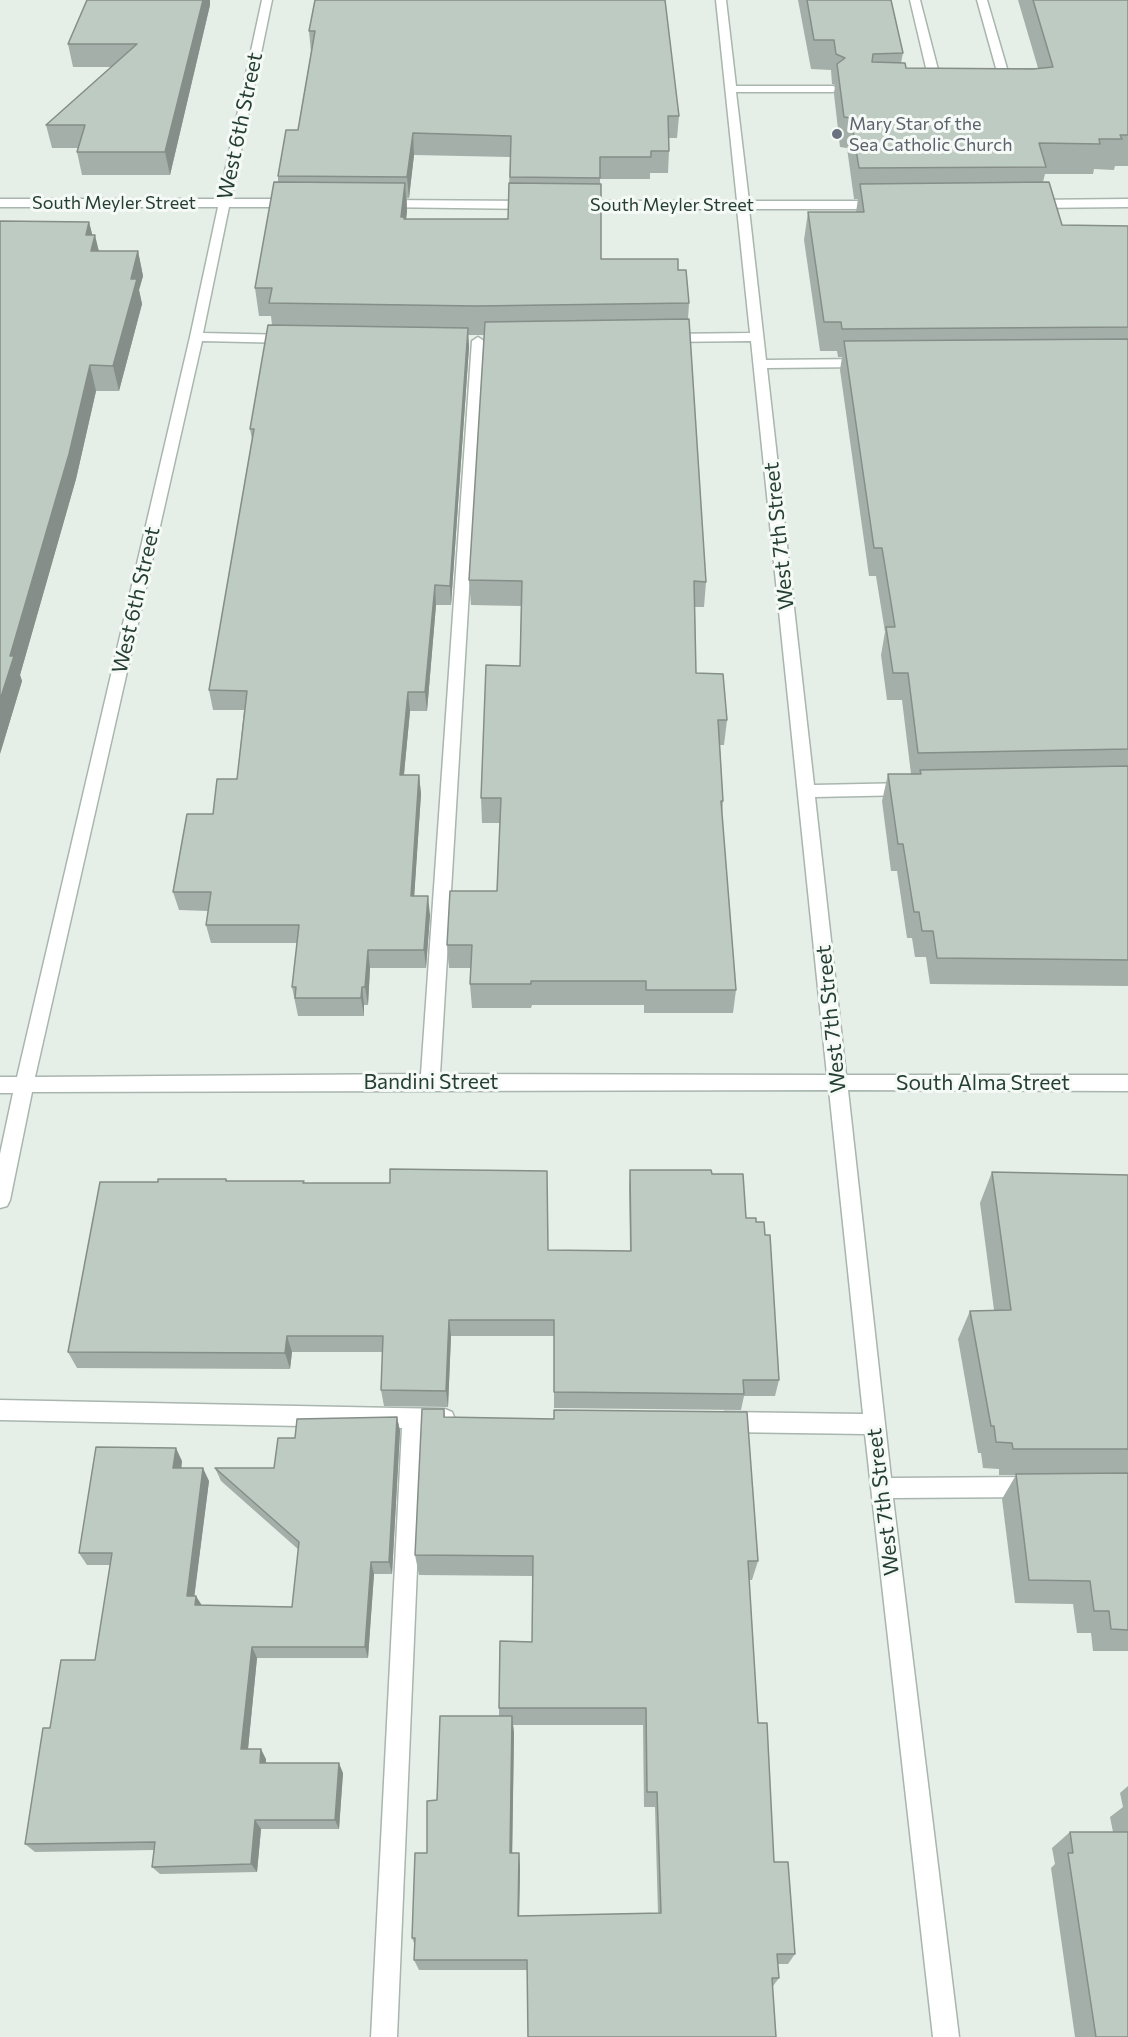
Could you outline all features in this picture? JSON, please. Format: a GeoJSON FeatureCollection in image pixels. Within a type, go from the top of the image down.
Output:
{"type":"FeatureCollection","features":[{"type":"Feature","properties":{"kind":"street","name":"West 6th Street"},"geometry":{"type":"LineString","coordinates":[[0,1200],[24,1085],[196,337],[267,0]]}},
{"type":"Feature","properties":{"kind":"street","name":"West 7th Street"},"geometry":{"type":"LineString","coordinates":[[721,0],[881,1488],[946,2037]]}},
{"type":"Feature","properties":{"kind":"street"},"geometry":{"type":"LineString","coordinates":[[915,0],[938,89]]}},
{"type":"Feature","properties":{"kind":"street"},"geometry":{"type":"LineString","coordinates":[[982,0],[1007,89],[996,89]]}},
{"type":"Feature","properties":{"kind":"street"},"geometry":{"type":"LineString","coordinates":[[731,89],[833,88]]}},
{"type":"Feature","properties":{"kind":"street","name":"South Meyler Street"},"geometry":{"type":"LineString","coordinates":[[0,203],[306,203]]}},
{"type":"Feature","properties":{"kind":"street"},"geometry":{"type":"LineString","coordinates":[[1023,204],[1128,203]]}},
{"type":"Feature","properties":{"kind":"street"},"geometry":{"type":"LineString","coordinates":[[365,204],[542,205]]}},
{"type":"Feature","properties":{"kind":"street","name":"South Meyler Street"},"geometry":{"type":"LineString","coordinates":[[566,205],[895,205]]}},
{"type":"Feature","properties":{"kind":"street"},"geometry":{"type":"LineString","coordinates":[[196,337],[302,339]]}},
{"type":"Feature","properties":{"kind":"street"},"geometry":{"type":"LineString","coordinates":[[652,339],[757,337]]}},
{"type":"Feature","properties":{"kind":"street"},"geometry":{"type":"LineString","coordinates":[[430,1082],[478,341]]}},
{"type":"Feature","properties":{"kind":"street"},"geometry":{"type":"LineString","coordinates":[[760,364],[879,363]]}},
{"type":"Feature","properties":{"kind":"street"},"geometry":{"type":"LineString","coordinates":[[806,791],[926,789]]}},
{"type":"Feature","properties":{"kind":"street","name":"Bandini Street"},"geometry":{"type":"LineString","coordinates":[[0,1085],[430,1082],[837,1083]]}},
{"type":"Feature","properties":{"kind":"street","name":"South Alma Street"},"geometry":{"type":"LineString","coordinates":[[837,1083],[1128,1083]]}},
{"type":"Feature","properties":{"kind":"street"},"geometry":{"type":"LineString","coordinates":[[0,1410],[460,1419]]}},
{"type":"Feature","properties":{"kind":"street"},"geometry":{"type":"LineString","coordinates":[[384,2037],[413,1419]]}},
{"type":"Feature","properties":{"kind":"street"},"geometry":{"type":"LineString","coordinates":[[708,1422],[874,1424]]}},
{"type":"Feature","properties":{"kind":"street"},"geometry":{"type":"LineString","coordinates":[[881,1488],[1057,1486]]}},
{"type":"Feature","properties":{"kind":"building"},"geometry":{"type":"Polygon","coordinates":[[[87,0],[203,0],[165,152],[77,152],[85,125],[46,125],[137,44],[68,44],[87,0]]]}},
{"type":"Feature","properties":{"kind":"building"},"geometry":{"type":"Polygon","coordinates":[[[315,0],[665,0],[679,116],[668,116],[669,151],[651,151],[651,157],[600,157],[600,178],[510,177],[511,136],[413,133],[407,177],[278,176],[286,130],[298,130],[315,31],[309,31],[315,0]]]}},
{"type":"Feature","properties":{"kind":"building"},"geometry":{"type":"Polygon","coordinates":[[[807,0],[891,0],[903,53],[873,54],[872,62],[905,63],[906,68],[1033,69],[1053,67],[1033,0],[1128,0],[1128,135],[1120,135],[1122,139],[1099,139],[1100,144],[1039,143],[1046,167],[859,168],[851,118],[844,117],[837,64],[845,58],[836,54],[834,40],[814,40],[807,0]]]}},
{"type":"Feature","properties":{"kind":"building"},"geometry":{"type":"Polygon","coordinates":[[[274,182],[405,183],[401,217],[404,219],[508,219],[509,183],[601,184],[601,259],[678,259],[678,270],[686,270],[689,303],[477,306],[269,303],[272,288],[255,288],[274,182]]]}},
{"type":"Feature","properties":{"kind":"building"},"geometry":{"type":"Polygon","coordinates":[[[1049,182],[1062,225],[1128,226],[1128,327],[842,329],[841,322],[824,322],[808,212],[864,212],[860,184],[1049,182]]]}},
{"type":"Feature","properties":{"kind":"building"},"geometry":{"type":"Polygon","coordinates":[[[0,221],[89,222],[86,235],[95,235],[91,251],[138,251],[131,279],[137,279],[113,366],[90,365],[69,454],[10,656],[14,656],[0,700],[0,221]]]}},
{"type":"Feature","properties":{"kind":"building"},"geometry":{"type":"Polygon","coordinates":[[[689,319],[706,582],[694,581],[696,673],[723,674],[727,720],[718,720],[723,801],[721,801],[736,990],[646,990],[646,981],[531,981],[531,984],[470,984],[472,945],[447,945],[450,891],[497,891],[501,798],[481,798],[486,665],[520,666],[522,581],[469,580],[485,322],[689,319]]]}},
{"type":"Feature","properties":{"kind":"building"},"geometry":{"type":"Polygon","coordinates":[[[268,325],[468,328],[450,586],[435,585],[425,692],[408,692],[400,775],[419,775],[411,896],[428,896],[424,950],[368,950],[365,987],[362,987],[361,998],[295,998],[296,987],[292,987],[299,925],[206,925],[211,892],[173,892],[187,814],[213,814],[217,779],[237,779],[247,691],[209,690],[254,429],[250,429],[268,325]]]}},
{"type":"Feature","properties":{"kind":"building"},"geometry":{"type":"Polygon","coordinates":[[[1128,339],[1128,749],[918,753],[908,673],[893,673],[886,627],[895,627],[882,548],[874,548],[844,341],[1128,339]]]}},
{"type":"Feature","properties":{"kind":"building"},"geometry":{"type":"Polygon","coordinates":[[[1128,766],[1128,960],[937,958],[933,931],[922,931],[919,912],[914,912],[903,844],[898,844],[888,774],[921,774],[920,770],[1128,766]]]}},
{"type":"Feature","properties":{"kind":"building"},"geometry":{"type":"Polygon","coordinates":[[[390,1169],[547,1171],[548,1250],[631,1251],[630,1170],[711,1170],[712,1174],[743,1174],[746,1218],[756,1218],[756,1222],[764,1222],[765,1235],[770,1235],[779,1380],[743,1380],[744,1394],[554,1392],[554,1320],[449,1320],[446,1391],[381,1390],[383,1336],[287,1336],[285,1353],[68,1352],[100,1182],[226,1179],[226,1181],[304,1181],[303,1183],[390,1183],[390,1169]]]}},
{"type":"Feature","properties":{"kind":"building"},"geometry":{"type":"Polygon","coordinates":[[[992,1172],[1128,1175],[1128,1449],[1013,1449],[1012,1443],[996,1442],[970,1311],[1011,1310],[992,1172]]]}},
{"type":"Feature","properties":{"kind":"building"},"geometry":{"type":"Polygon","coordinates":[[[422,1409],[444,1409],[444,1417],[554,1419],[554,1410],[747,1412],[758,1561],[748,1561],[758,1723],[767,1723],[774,1862],[788,1862],[795,1954],[777,1954],[779,1978],[772,1978],[776,2037],[528,2037],[527,1960],[414,1960],[415,1938],[412,1938],[415,1853],[427,1853],[427,1801],[437,1800],[440,1716],[512,1716],[510,1853],[519,1853],[518,1916],[661,1913],[657,1792],[647,1792],[646,1708],[499,1708],[500,1641],[532,1642],[533,1556],[415,1555],[422,1409]]]}},
{"type":"Feature","properties":{"kind":"building"},"geometry":{"type":"Polygon","coordinates":[[[397,1417],[389,1562],[371,1562],[365,1647],[252,1647],[241,1749],[261,1749],[260,1763],[339,1763],[335,1820],[255,1820],[251,1864],[152,1867],[155,1842],[25,1844],[43,1728],[50,1728],[61,1660],[95,1660],[112,1553],[79,1553],[96,1447],[176,1448],[173,1468],[203,1468],[187,1596],[196,1596],[195,1605],[292,1607],[299,1542],[215,1468],[274,1468],[278,1438],[295,1438],[297,1419],[397,1417]]]}},
{"type":"Feature","properties":{"kind":"building"},"geometry":{"type":"Polygon","coordinates":[[[1128,1473],[1128,1630],[1111,1629],[1109,1611],[1094,1611],[1090,1581],[1029,1580],[1016,1474],[1128,1473]]]}},
{"type":"Feature","properties":{"kind":"building"},"geometry":{"type":"Polygon","coordinates":[[[1070,1832],[1128,1832],[1128,2037],[1096,2037],[1068,1853],[1073,1853],[1070,1832]]]}},
{"type":"Feature","properties":{"kind":"place","name":"Mary Star of the Sea Catholic Church"},"geometry":{"type":"Point","coordinates":[837,134]}}]}
